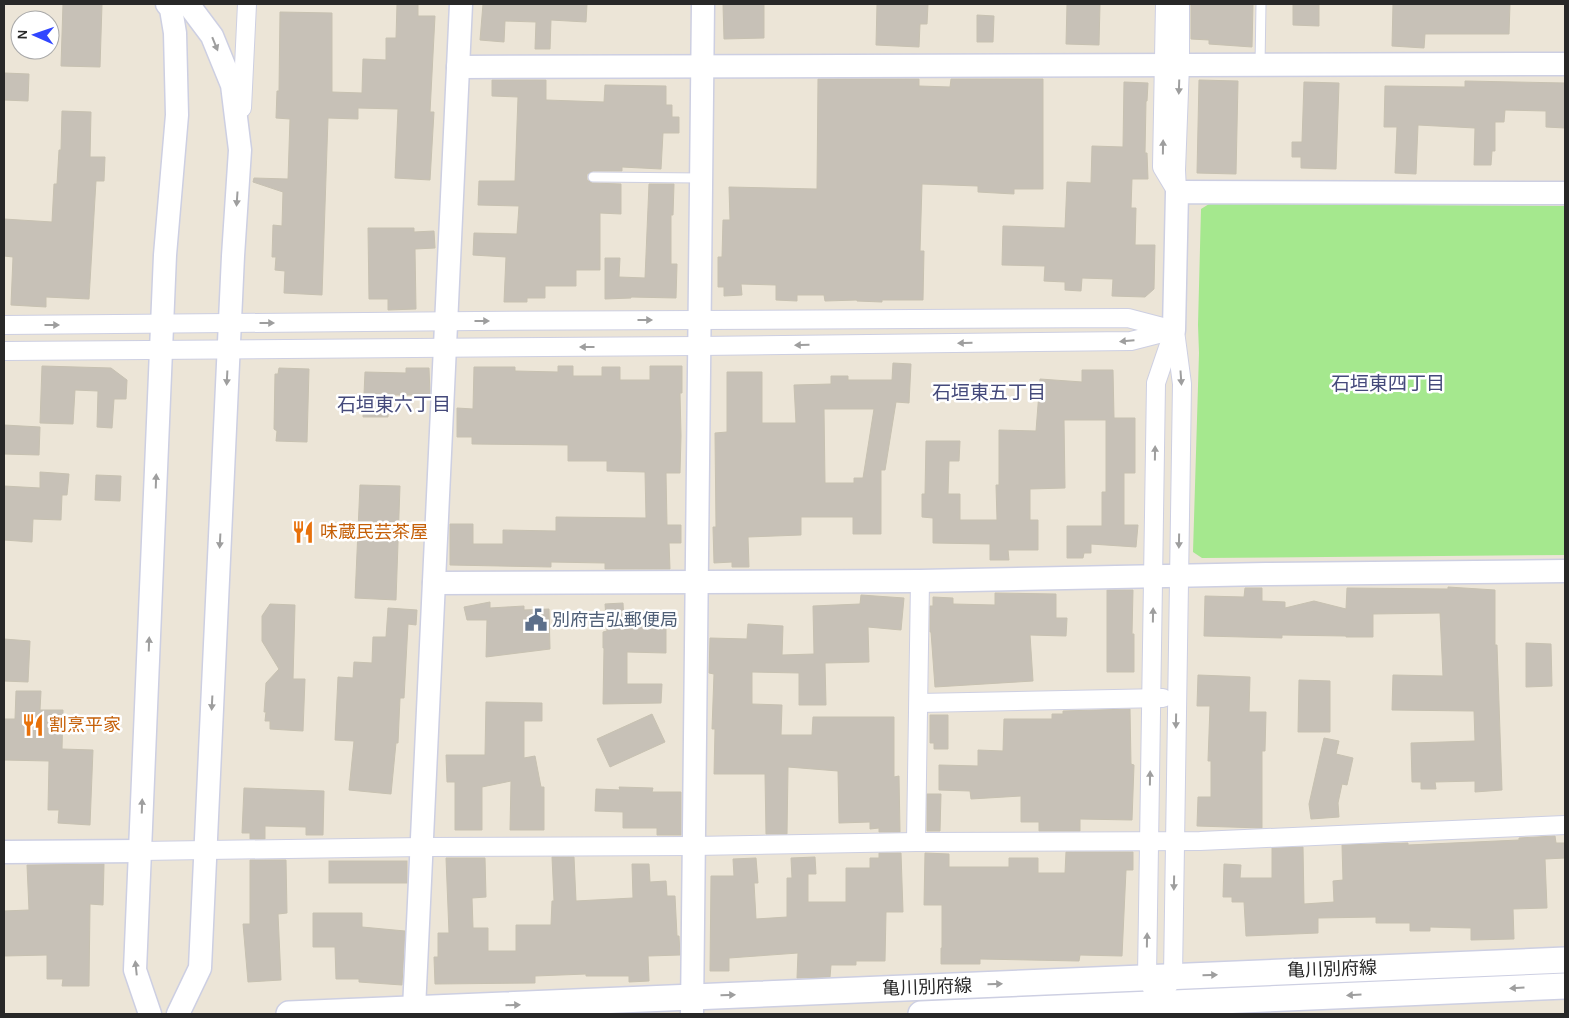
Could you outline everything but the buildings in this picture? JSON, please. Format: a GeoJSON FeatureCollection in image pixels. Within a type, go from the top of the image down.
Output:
{"type":"FeatureCollection","features":[{"type":"Feature","properties":{"kind":"main road","name":"亀川別府線"},"geometry":{"type":"LineString","coordinates":[[290,1014],[414,1009],[692,1006],[1147,977],[1565,960]]}},
{"type":"Feature","properties":{"kind":"main road","name":"亀川別府線"},"geometry":{"type":"LineString","coordinates":[[921,1014],[1159,1009],[1565,986]]}},
{"type":"Feature","properties":{"kind":"street"},"geometry":{"type":"LineString","coordinates":[[150,1014],[134,970],[165,255],[177,115],[175,33],[171,9],[167,4]]}},
{"type":"Feature","properties":{"kind":"street"},"geometry":{"type":"LineString","coordinates":[[188,4],[212,36],[232,85],[240,150]]}},
{"type":"Feature","properties":{"kind":"street"},"geometry":{"type":"LineString","coordinates":[[178,1014],[200,968],[247,4]]}},
{"type":"Feature","properties":{"kind":"street"},"geometry":{"type":"LineString","coordinates":[[414,1009],[461,4]]}},
{"type":"Feature","properties":{"kind":"street"},"geometry":{"type":"LineString","coordinates":[[692,1006],[703,4]]}},
{"type":"Feature","properties":{"kind":"street"},"geometry":{"type":"LineString","coordinates":[[1159,1009],[1173,976],[1182,384],[1174,330],[1177,192],[1172,65],[1165,4]]}},
{"type":"Feature","properties":{"kind":"street"},"geometry":{"type":"LineString","coordinates":[[1172,65],[1180,4]]}},
{"type":"Feature","properties":{"kind":"street"},"geometry":{"type":"LineString","coordinates":[[458,67],[1565,64]]}},
{"type":"Feature","properties":{"kind":"street"},"geometry":{"type":"LineString","coordinates":[[1177,192],[1565,193]]}},
{"type":"Feature","properties":{"kind":"street"},"geometry":{"type":"LineString","coordinates":[[4,325],[1128,318],[1174,330]]}},
{"type":"Feature","properties":{"kind":"street"},"geometry":{"type":"LineString","coordinates":[[4,351],[1130,341],[1174,330]]}},
{"type":"Feature","properties":{"kind":"street"},"geometry":{"type":"LineString","coordinates":[[1159,1009],[1147,977],[1156,383],[1174,330]]}},
{"type":"Feature","properties":{"kind":"street"},"geometry":{"type":"LineString","coordinates":[[434,583],[920,581],[1565,571]]}},
{"type":"Feature","properties":{"kind":"street"},"geometry":{"type":"LineString","coordinates":[[916,842],[920,581]]}},
{"type":"Feature","properties":{"kind":"street"},"geometry":{"type":"LineString","coordinates":[[919,703],[1177,697]]}},
{"type":"Feature","properties":{"kind":"street"},"geometry":{"type":"LineString","coordinates":[[4,852],[1175,841],[1565,825]]}},
{"type":"Feature","properties":{"kind":"lane"},"geometry":{"type":"LineString","coordinates":[[1260,65],[1261,4]]}},
{"type":"Feature","properties":{"kind":"lane"},"geometry":{"type":"LineString","coordinates":[[593,177],[701,178]]}},
{"type":"Feature","properties":{"kind":"green space"},"geometry":{"type":"Polygon","coordinates":[[[1209,204],[1565,206],[1565,555],[1202,558],[1193,552],[1201,209],[1209,204]]]}},
{"type":"Feature","properties":{"kind":"place","name":"味蔵民芸茶屋"},"geometry":{"type":"Point","coordinates":[303,532]}},
{"type":"Feature","properties":{"kind":"place","name":"別府吉弘郵便局"},"geometry":{"type":"Point","coordinates":[536,620]}},
{"type":"Feature","properties":{"kind":"place","name":"割烹平家"},"geometry":{"type":"Point","coordinates":[33,725]}},
{"type":"Feature","properties":{"kind":"district","name":"石垣東四丁目"},"geometry":{"type":"Point","coordinates":[1388,384]}},
{"type":"Feature","properties":{"kind":"district","name":"石垣東五丁目"},"geometry":{"type":"Point","coordinates":[989,393]}},
{"type":"Feature","properties":{"kind":"district","name":"石垣東六丁目"},"geometry":{"type":"Point","coordinates":[394,405]}}]}
